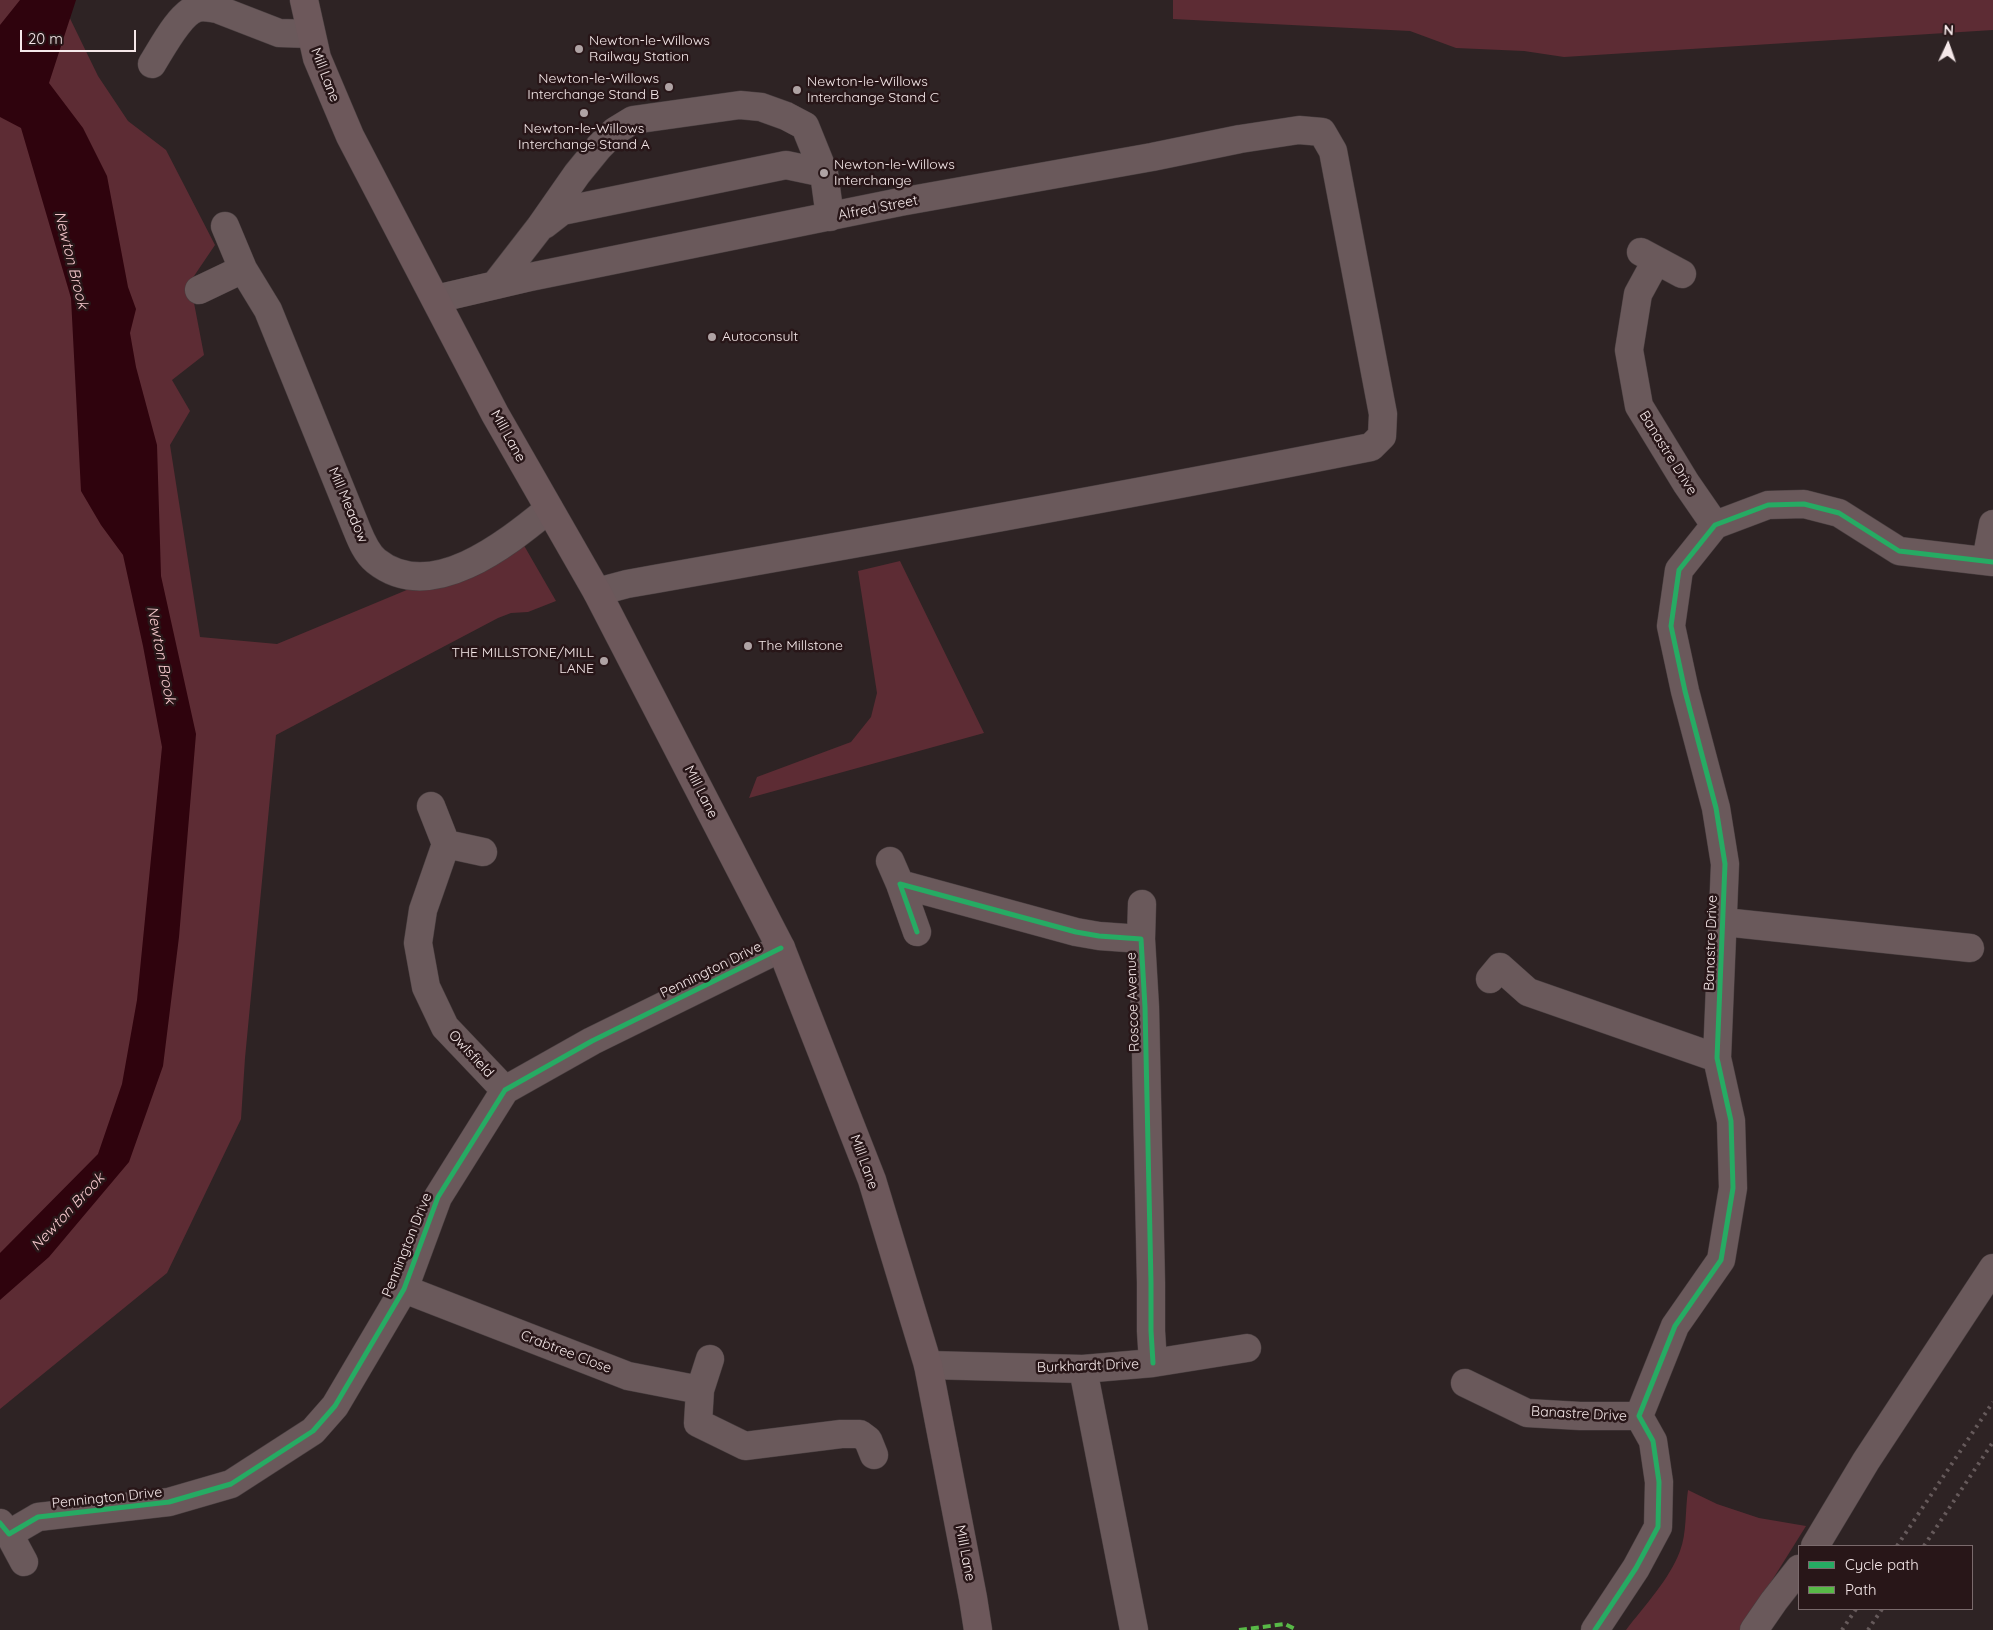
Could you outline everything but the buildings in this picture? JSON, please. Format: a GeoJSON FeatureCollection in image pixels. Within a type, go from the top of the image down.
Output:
{"type":"FeatureCollection","features":[{"type":"Feature","properties":{"kind":"main road","name":"Mill Lane"},"geometry":{"type":"LineString","coordinates":[[304,0],[310,34],[317,58],[350,136],[495,414],[597,592],[781,948],[872,1180],[928,1365],[978,1630]]}},
{"type":"Feature","properties":{"kind":"street"},"geometry":{"type":"LineString","coordinates":[[152,64],[183,17],[196,8],[212,5],[279,33],[310,34]]}},
{"type":"Feature","properties":{"kind":"street"},"geometry":{"type":"LineString","coordinates":[[495,285],[540,228],[577,174],[600,146],[615,130],[633,120],[740,105],[760,107],[786,116],[805,126],[824,172],[830,217]]}},
{"type":"Feature","properties":{"kind":"street","name":"Alfred Street"},"geometry":{"type":"LineString","coordinates":[[436,299],[495,285],[830,217],[1240,139],[1299,130],[1322,132],[1333,151],[1383,414],[1382,436],[1371,447],[1192,483],[1114,495],[914,534],[646,581],[597,592]]}},
{"type":"Feature","properties":{"kind":"street"},"geometry":{"type":"LineString","coordinates":[[540,228],[562,211],[786,165],[824,172]]}},
{"type":"Feature","properties":{"kind":"street","name":"Mill Meadow"},"geometry":{"type":"LineString","coordinates":[[225,226],[243,270],[268,310],[355,525],[366,549],[376,561],[392,570],[409,576],[447,573],[469,565],[489,553],[549,509]]}},
{"type":"Feature","properties":{"kind":"street","name":"Banastre Drive"},"geometry":{"type":"LineString","coordinates":[[1682,274],[1648,257],[1638,294],[1629,350],[1639,406],[1686,483],[1715,525]]}},
{"type":"Feature","properties":{"kind":"street"},"geometry":{"type":"LineString","coordinates":[[200,290],[243,270]]}},
{"type":"Feature","properties":{"kind":"street","name":"Banastre Drive"},"geometry":{"type":"LineString","coordinates":[[1639,1416],[1675,1326],[1721,1260],[1733,1188],[1731,1121],[1717,1058],[1725,864],[1716,808],[1685,691],[1672,626],[1679,570],[1715,525],[1768,504],[1804,504],[1839,513],[1898,551],[1990,562],[1993,524]]}},
{"type":"Feature","properties":{"kind":"street"},"geometry":{"type":"LineString","coordinates":[[431,806],[446,844],[483,852]]}},
{"type":"Feature","properties":{"kind":"street","name":"Owlsfield"},"geometry":{"type":"LineString","coordinates":[[446,844],[423,910],[418,943],[426,987],[445,1027],[505,1090]]}},
{"type":"Feature","properties":{"kind":"street","name":"Roscoe Avenue"},"geometry":{"type":"LineString","coordinates":[[917,932],[895,872],[1076,932],[1099,936],[1141,939]]}},
{"type":"Feature","properties":{"kind":"street","name":"Roscoe Avenue"},"geometry":{"type":"LineString","coordinates":[[1142,904],[1141,939],[1146,1056],[1153,1363]]}},
{"type":"Feature","properties":{"kind":"street","name":"Banastre Drive"},"geometry":{"type":"LineString","coordinates":[[1724,922],[1970,949]]}},
{"type":"Feature","properties":{"kind":"street","name":"Pennington Drive"},"geometry":{"type":"LineString","coordinates":[[24,1562],[5,1529],[38,1517],[169,1502],[231,1484],[313,1431],[335,1406],[404,1289],[438,1197],[505,1090],[592,1041],[781,948]]}},
{"type":"Feature","properties":{"kind":"street"},"geometry":{"type":"LineString","coordinates":[[1500,967],[1528,992],[1717,1058]]}},
{"type":"Feature","properties":{"kind":"street"},"geometry":{"type":"LineString","coordinates":[[1816,1545],[1866,1461],[1993,1268]]}},
{"type":"Feature","properties":{"kind":"street","name":"Crabtree Close"},"geometry":{"type":"LineString","coordinates":[[404,1289],[628,1376],[700,1390]]}},
{"type":"Feature","properties":{"kind":"street","name":"Burkhardt Drive"},"geometry":{"type":"LineString","coordinates":[[928,1365],[1083,1369],[1153,1363],[1247,1348]]}},
{"type":"Feature","properties":{"kind":"street"},"geometry":{"type":"LineString","coordinates":[[710,1359],[700,1390],[698,1423],[745,1446],[841,1434],[860,1434],[868,1440],[874,1455]]}},
{"type":"Feature","properties":{"kind":"street"},"geometry":{"type":"LineString","coordinates":[[1083,1369],[1134,1630]]}},
{"type":"Feature","properties":{"kind":"street","name":"Banastre Drive"},"geometry":{"type":"LineString","coordinates":[[1463,1381],[1527,1412],[1586,1416],[1639,1416]]}},
{"type":"Feature","properties":{"kind":"street","name":"Banastre Drive"},"geometry":{"type":"LineString","coordinates":[[1595,1630],[1636,1568],[1658,1527],[1659,1482],[1653,1441],[1639,1416]]}},
{"type":"Feature","properties":{"kind":"street"},"geometry":{"type":"LineString","coordinates":[[1754,1630],[1798,1570]]}},
{"type":"Feature","properties":{"kind":"shaded area"},"geometry":{"type":"Polygon","coordinates":[[[0,0],[61,0],[98,76],[128,121],[166,150],[215,245],[190,282],[204,355],[172,380],[190,411],[170,445],[200,637],[277,644],[522,542],[556,601],[528,612],[511,613],[498,618],[276,735],[245,1058],[241,1119],[167,1273],[0,1409],[0,0]]]}},
{"type":"Feature","properties":{"kind":"shaded area"},"geometry":{"type":"Polygon","coordinates":[[[1173,0],[1993,0],[1993,30],[1564,57],[1524,51],[1456,48],[1410,31],[1173,19],[1173,0]]]}},
{"type":"Feature","properties":{"kind":"shaded area"},"geometry":{"type":"Polygon","coordinates":[[[900,561],[984,733],[749,798],[757,777],[851,742],[871,717],[877,693],[858,571],[900,561]]]}},
{"type":"Feature","properties":{"kind":"shaded area"},"geometry":{"type":"Polygon","coordinates":[[[1688,1490],[1717,1504],[1759,1518],[1806,1526],[1741,1630],[1626,1630],[1670,1572],[1680,1551],[1684,1537],[1688,1490]]]}},
{"type":"Feature","properties":{"kind":"water","name":"Newton Brook"},"geometry":{"type":"Polygon","coordinates":[[[20,0],[76,0],[49,83],[83,128],[107,176],[128,287],[136,309],[130,333],[136,367],[157,445],[161,576],[196,734],[179,937],[163,1066],[129,1162],[49,1257],[0,1300],[0,1253],[98,1154],[122,1084],[137,1000],[162,747],[123,555],[101,525],[81,491],[71,298],[21,128],[0,117],[0,25],[20,0]]]}},
{"type":"Feature","properties":{"kind":"railway"},"geometry":{"type":"LineString","coordinates":[[1898,1545],[1993,1402]]}},
{"type":"Feature","properties":{"kind":"railway"},"geometry":{"type":"LineString","coordinates":[[1925,1545],[1993,1442]]}},
{"type":"Feature","properties":{"kind":"railway"},"geometry":{"type":"LineString","coordinates":[[1842,1630],[1855,1610]]}},
{"type":"Feature","properties":{"kind":"railway"},"geometry":{"type":"LineString","coordinates":[[1868,1630],[1881,1610]]}},
{"type":"Feature","properties":{"kind":"marked path"},"geometry":{"type":"LineString","coordinates":[[1239,1630],[1285,1624],[1297,1630]]}},
{"type":"Feature","properties":{"kind":"cycle path"},"geometry":{"type":"LineString","coordinates":[[1595,1630],[1636,1568],[1658,1527],[1659,1482],[1653,1441],[1639,1416],[1675,1326],[1721,1260],[1733,1188],[1731,1121],[1717,1058],[1725,864],[1716,808],[1685,691],[1671,626],[1679,570],[1715,525],[1768,505],[1804,504],[1839,513],[1899,551],[1993,562]]}},
{"type":"Feature","properties":{"kind":"cycle path"},"geometry":{"type":"LineString","coordinates":[[917,932],[900,884],[1076,932],[1099,936],[1141,939],[1145,1007],[1153,1363]]}},
{"type":"Feature","properties":{"kind":"cycle path"},"geometry":{"type":"LineString","coordinates":[[0,1523],[9,1534],[38,1517],[169,1502],[231,1484],[313,1431],[335,1406],[404,1289],[438,1197],[505,1090],[592,1041],[781,948]]}},
{"type":"Feature","properties":{"kind":"place","name":"Newton-le-Willows Railway Station"},"geometry":{"type":"Point","coordinates":[579,49]}},
{"type":"Feature","properties":{"kind":"place","name":"Newton-le-Willows Interchange Stand B"},"geometry":{"type":"Point","coordinates":[669,87]}},
{"type":"Feature","properties":{"kind":"place","name":"Newton-le-Willows Interchange Stand C"},"geometry":{"type":"Point","coordinates":[797,90]}},
{"type":"Feature","properties":{"kind":"place","name":"Newton-le-Willows Interchange Stand A"},"geometry":{"type":"Point","coordinates":[584,113]}},
{"type":"Feature","properties":{"kind":"place","name":"Newton-le-Willows Interchange"},"geometry":{"type":"Point","coordinates":[824,173]}},
{"type":"Feature","properties":{"kind":"place","name":"Autoconsult"},"geometry":{"type":"Point","coordinates":[712,337]}},
{"type":"Feature","properties":{"kind":"place","name":"The Millstone"},"geometry":{"type":"Point","coordinates":[748,646]}},
{"type":"Feature","properties":{"kind":"place","name":"THE MILLSTONE/MILL LANE"},"geometry":{"type":"Point","coordinates":[604,661]}}]}
